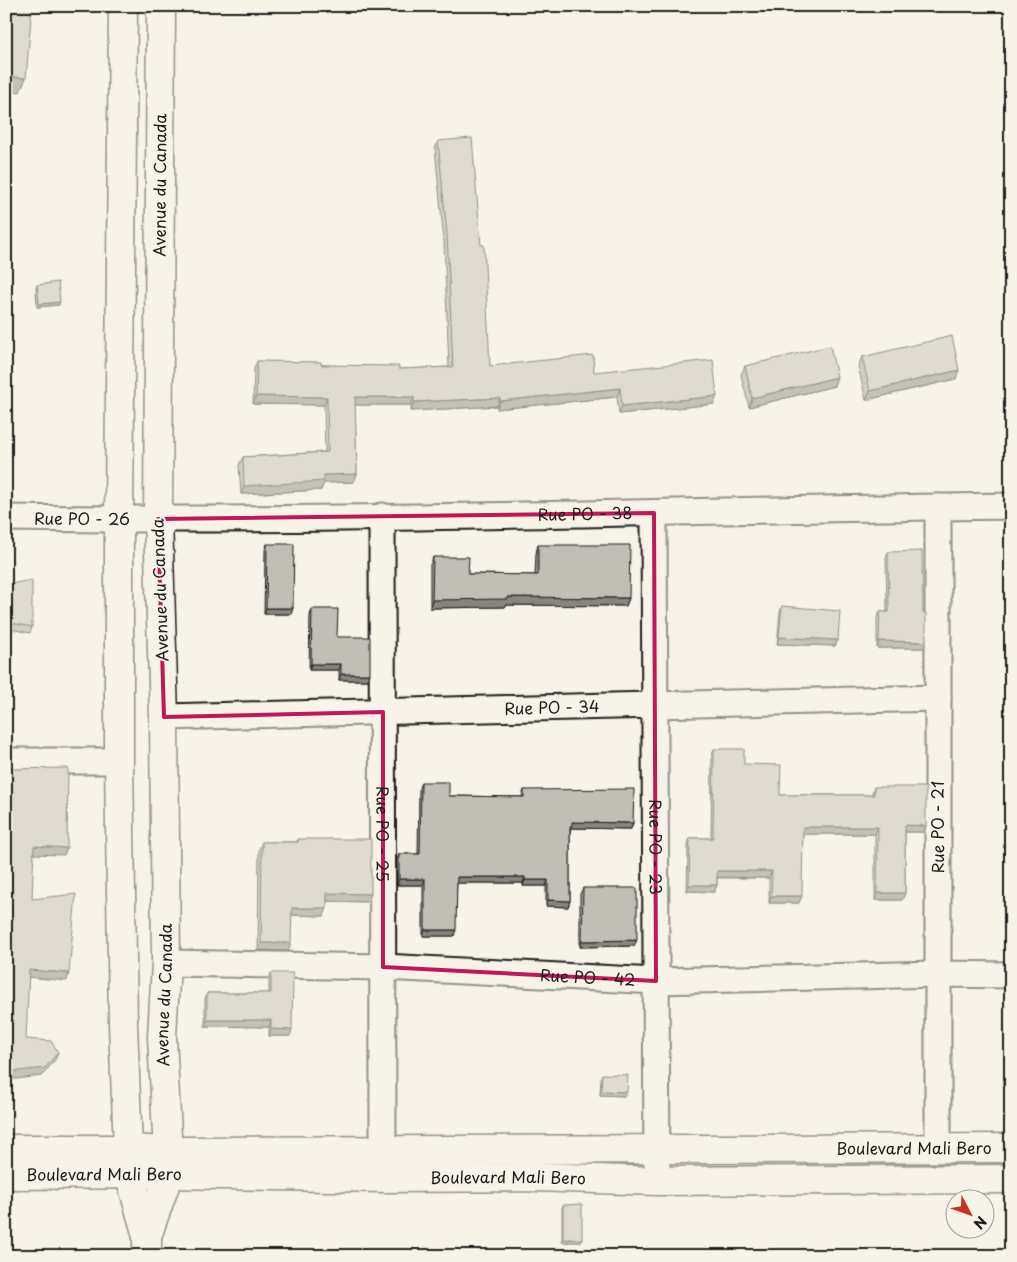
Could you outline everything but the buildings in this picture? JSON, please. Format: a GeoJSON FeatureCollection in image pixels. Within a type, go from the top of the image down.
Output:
{"type":"FeatureCollection","features":[{"type":"Feature","properties":{"kind":"street"},"geometry":{"type":"LineString","coordinates":[[123,6],[119,520],[119,761],[123,1024],[129,1161],[147,1246]]}},
{"type":"Feature","properties":{"kind":"street","name":"Avenue du Canada"},"geometry":{"type":"LineString","coordinates":[[161,6],[158,520],[164,717],[166,963],[162,1037],[169,1162]]}},
{"type":"Feature","properties":{"kind":"street","name":"Rue PO - 38"},"geometry":{"type":"LineString","coordinates":[[158,520],[1011,506]]}},
{"type":"Feature","properties":{"kind":"street","name":"Rue PO - 21"},"geometry":{"type":"LineString","coordinates":[[938,507],[938,1147]]}},
{"type":"Feature","properties":{"kind":"street","name":"Rue PO - 23"},"geometry":{"type":"LineString","coordinates":[[654,513],[657,1181]]}},
{"type":"Feature","properties":{"kind":"street","name":"Rue PO - 25"},"geometry":{"type":"LineString","coordinates":[[382,516],[383,1150]]}},
{"type":"Feature","properties":{"kind":"street","name":"Rue PO - 26"},"geometry":{"type":"LineString","coordinates":[[6,518],[158,520]]}},
{"type":"Feature","properties":{"kind":"street","name":"Rue PO - 34"},"geometry":{"type":"LineString","coordinates":[[164,717],[938,698]]}},
{"type":"Feature","properties":{"kind":"street"},"geometry":{"type":"LineString","coordinates":[[6,762],[119,761]]}},
{"type":"Feature","properties":{"kind":"street","name":"Rue PO - 42"},"geometry":{"type":"LineString","coordinates":[[166,963],[383,968],[656,981],[938,974],[1011,975]]}},
{"type":"Feature","properties":{"kind":"street","name":"Boulevard Mali Bero"},"geometry":{"type":"LineString","coordinates":[[169,1162],[383,1150],[1011,1148]]}},
{"type":"Feature","properties":{"kind":"street","name":"Boulevard Mali Bero"},"geometry":{"type":"LineString","coordinates":[[6,1149],[129,1161],[169,1162],[384,1178],[535,1177],[657,1181],[1011,1179]]}},
{"type":"Feature","properties":{"kind":"street","name":"Boulevard Mali Bero"},"geometry":{"type":"LineString","coordinates":[[6,1175],[129,1161]]}},
{"type":"Feature","properties":{"kind":"street"},"geometry":{"type":"LineString","coordinates":[[147,1246],[169,1162]]}},
{"type":"Feature","properties":{"kind":"highlighted area"},"geometry":{"type":"Polygon","coordinates":[[[654,513],[656,981],[383,967],[383,712],[164,717],[158,519],[654,513]]]}}]}
